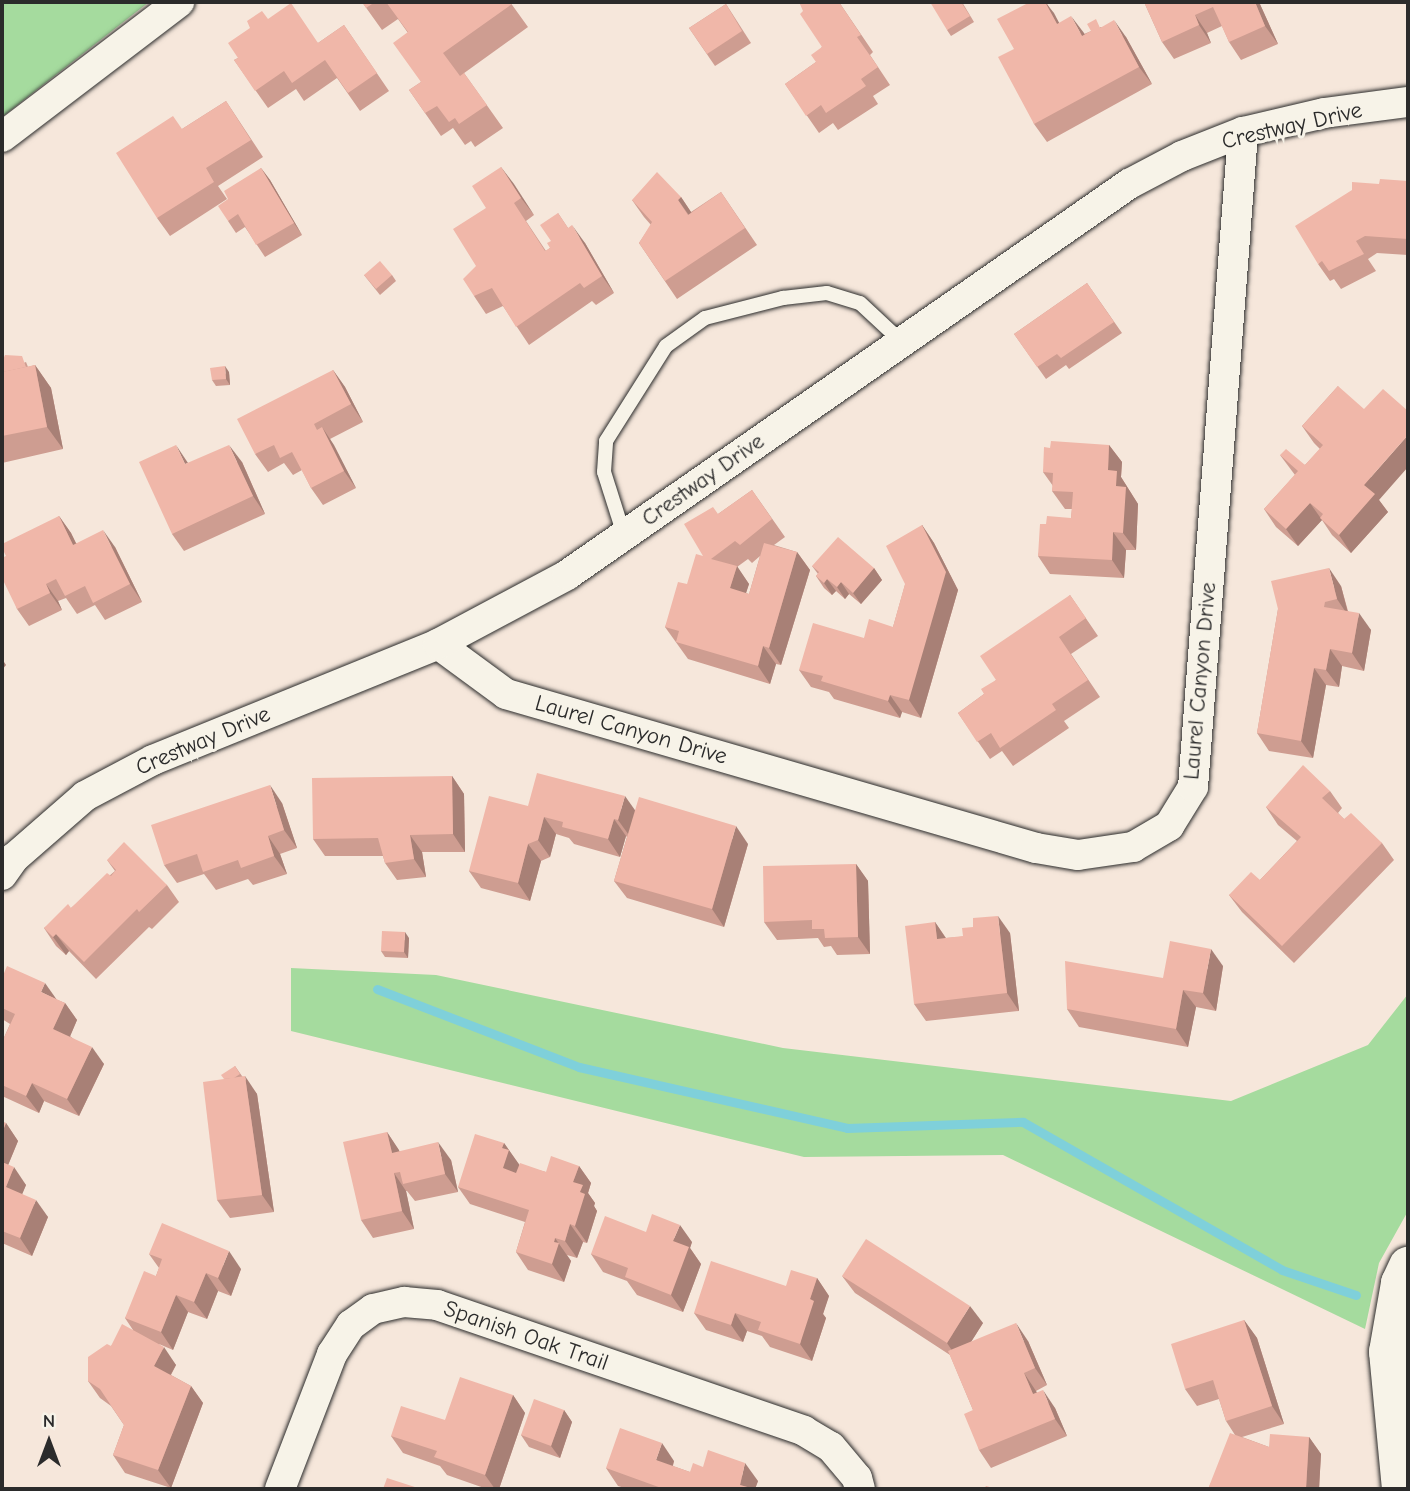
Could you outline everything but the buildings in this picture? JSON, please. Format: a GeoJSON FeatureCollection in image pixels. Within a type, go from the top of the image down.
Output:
{"type":"FeatureCollection","features":[{"type":"Feature","properties":{"kind":"street"},"geometry":{"type":"LineString","coordinates":[[2,137],[179,2]]}},
{"type":"Feature","properties":{"kind":"street","name":"Crestway Drive"},"geometry":{"type":"LineString","coordinates":[[2,875],[13,858],[85,796],[142,766],[438,644],[567,575],[1129,184],[1182,156],[1243,132],[1324,113],[1408,102]]}},
{"type":"Feature","properties":{"kind":"street","name":"Laurel Canyon Drive"},"geometry":{"type":"LineString","coordinates":[[438,644],[506,694],[1036,849],[1078,855],[1133,847],[1169,826],[1194,787],[1243,132]]}},
{"type":"Feature","properties":{"kind":"street"},"geometry":{"type":"LineString","coordinates":[[1401,1489],[1388,1352],[1400,1283],[1408,1266]]}},
{"type":"Feature","properties":{"kind":"street","name":"Spanish Oak Trail"},"geometry":{"type":"LineString","coordinates":[[280,1489],[332,1354],[351,1325],[373,1309],[404,1301],[437,1305],[804,1431],[831,1447],[858,1484]]}},
{"type":"Feature","properties":{"kind":"lane"},"geometry":{"type":"LineString","coordinates":[[624,535],[604,472],[606,441],[666,346],[705,318],[783,298],[827,293],[860,303],[902,342]]}},
{"type":"Feature","properties":{"kind":"green space"},"geometry":{"type":"Polygon","coordinates":[[[2,2],[149,2],[2,117],[2,2]]]}},
{"type":"Feature","properties":{"kind":"green space"},"geometry":{"type":"Polygon","coordinates":[[[291,968],[436,975],[783,1048],[1231,1101],[1368,1045],[1408,994],[1408,1211],[1379,1263],[1365,1329],[1003,1155],[804,1157],[291,1031],[291,968]]]}},
{"type":"Feature","properties":{"kind":"waterway"},"geometry":{"type":"LineString","coordinates":[[377,989],[579,1067],[847,1128],[1023,1122],[1282,1270],[1356,1295]]}}]}
